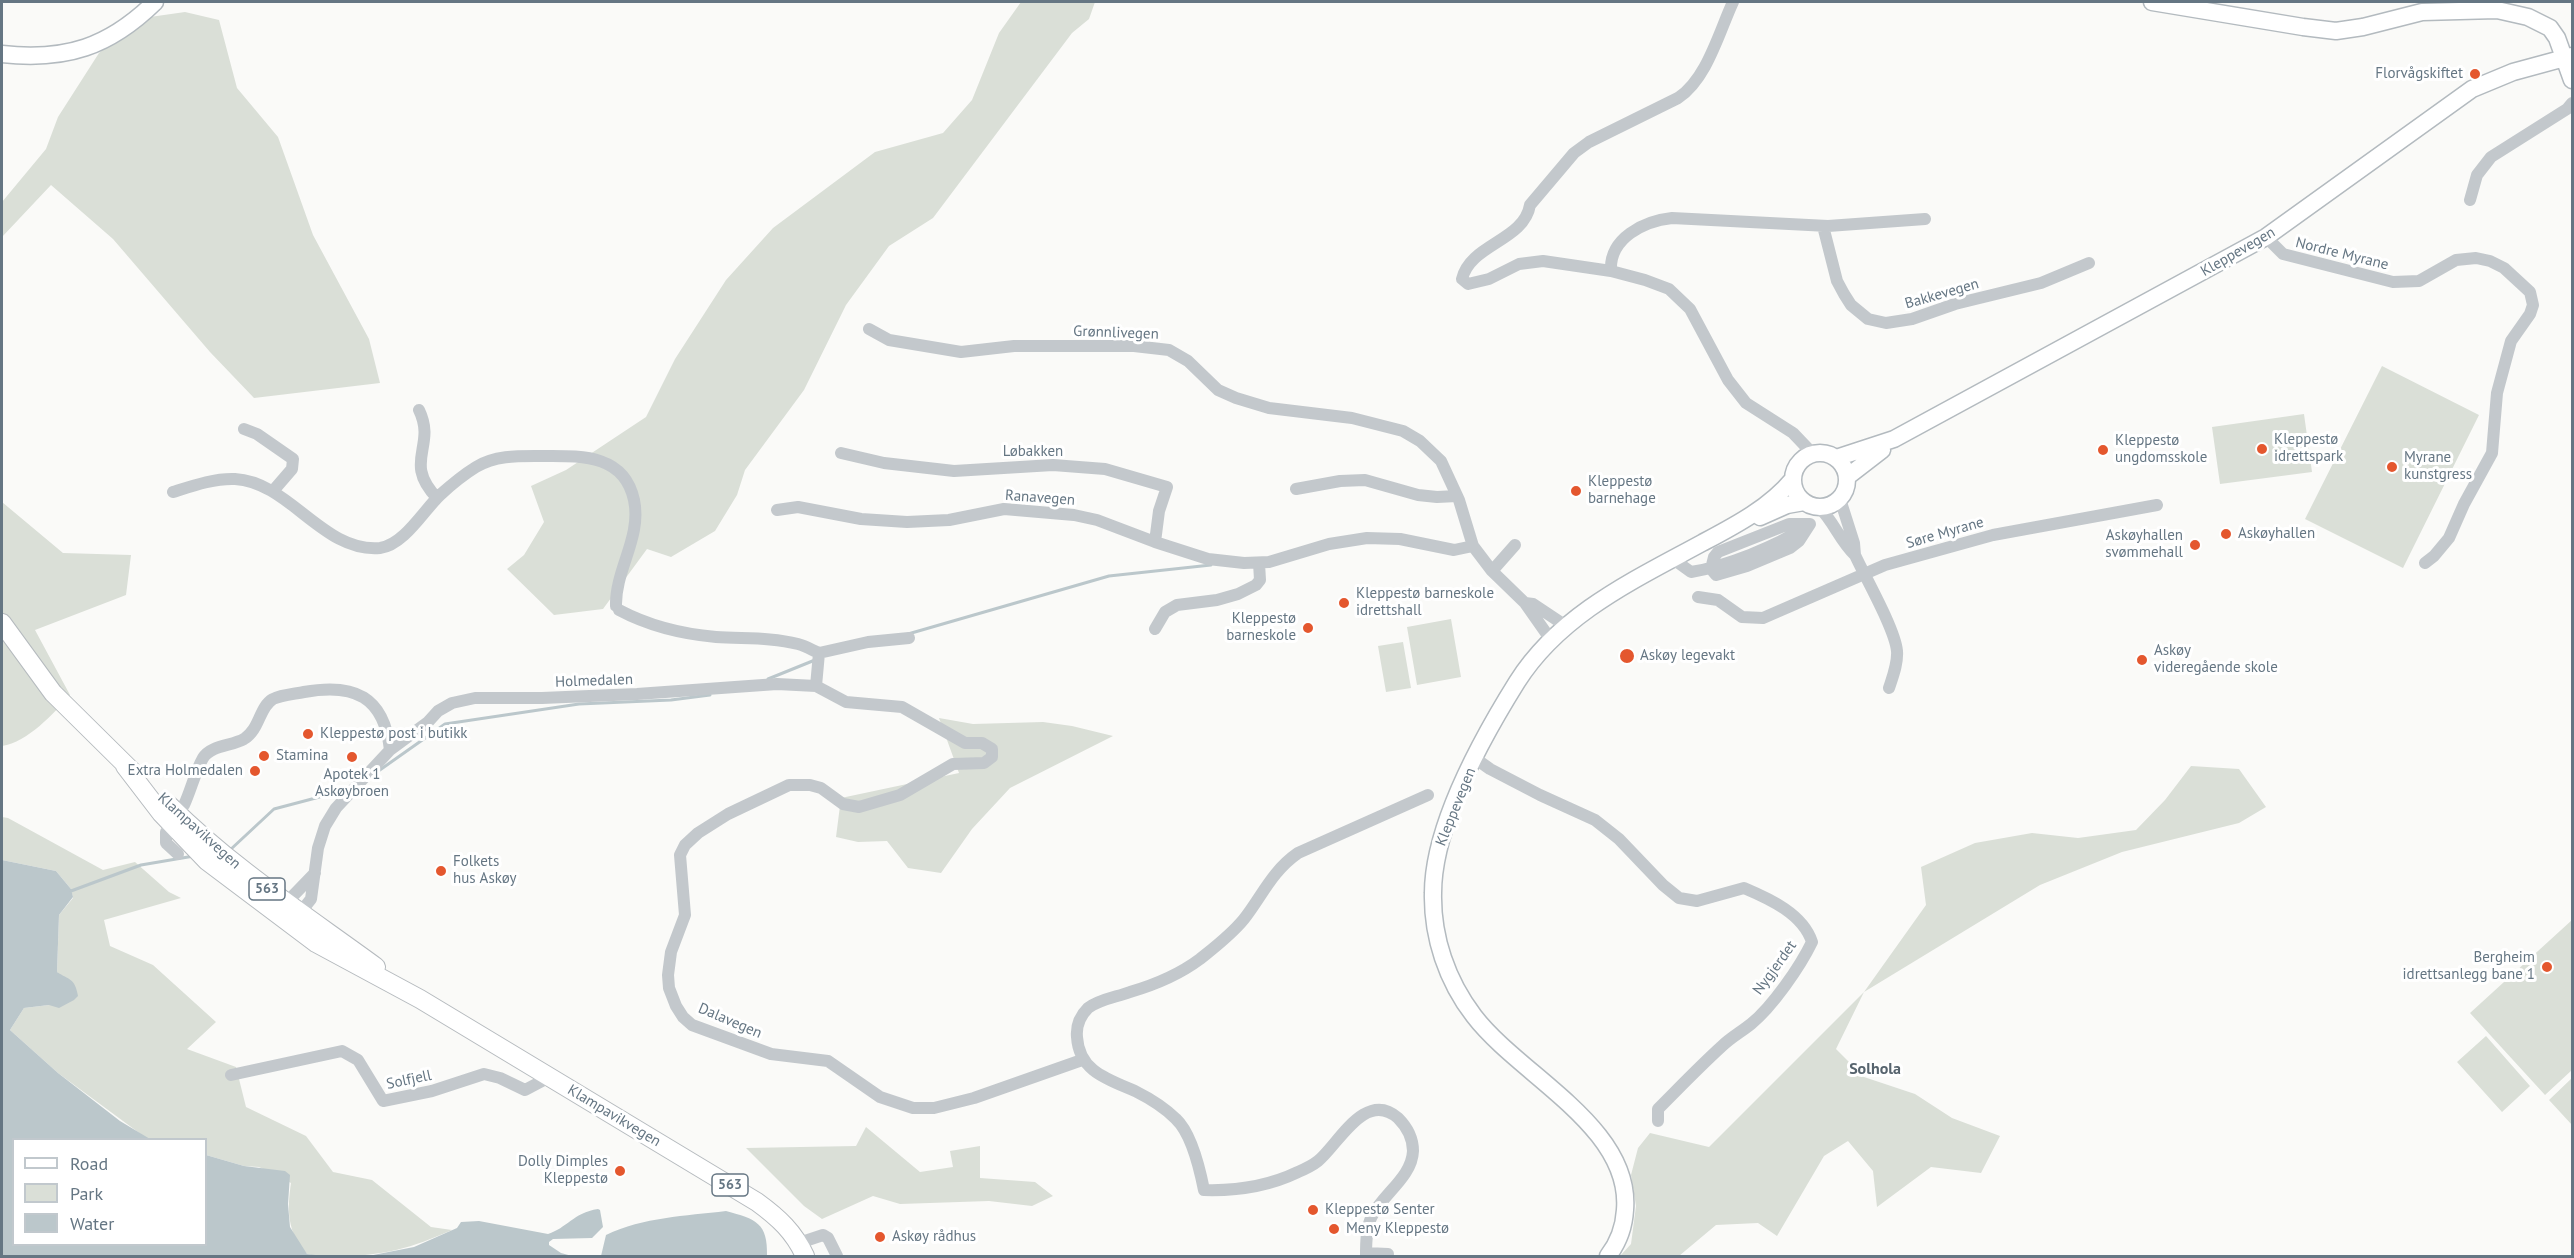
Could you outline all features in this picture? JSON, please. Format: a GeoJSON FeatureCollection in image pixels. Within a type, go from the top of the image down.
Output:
{"type":"FeatureCollection","features":[{"type":"Feature","properties":{"kind":"main road"},"geometry":{"type":"LineString","coordinates":[[2,54],[47,56],[84,49],[122,30],[155,2]]}},
{"type":"Feature","properties":{"kind":"main road"},"geometry":{"type":"LineString","coordinates":[[2152,2],[2336,31],[2363,27],[2422,12],[2497,10],[2528,17],[2550,28],[2569,57],[2572,80]]}},
{"type":"Feature","properties":{"kind":"main road","name":"Kleppevegen"},"geometry":{"type":"LineString","coordinates":[[1836,458],[1894,439],[2266,237],[2472,89],[2513,72],[2569,57]]}},
{"type":"Feature","properties":{"kind":"main road","name":"Kleppevegen"},"geometry":{"type":"LineString","coordinates":[[1847,477],[1894,439]]}},
{"type":"Feature","properties":{"kind":"main road"},"geometry":{"type":"LineString","coordinates":[[1822,453],[1836,458],[1843,466],[1847,477],[1846,487],[1840,499],[1832,505],[1813,505],[1796,493],[1793,479],[1798,464],[1813,454],[1822,453]]}},
{"type":"Feature","properties":{"kind":"main road","name":"Kleppevegen"},"geometry":{"type":"LineString","coordinates":[[1742,522],[1780,494],[1793,479]]}},
{"type":"Feature","properties":{"kind":"main road","name":"Kleppevegen"},"geometry":{"type":"LineString","coordinates":[[1608,1257],[1620,1233],[1625,1193],[1613,1154],[1593,1128],[1519,1063],[1478,1022],[1455,987],[1443,957],[1433,909],[1436,859],[1454,803],[1476,759],[1518,680],[1551,639],[1610,593],[1742,522],[1787,505],[1813,505]]}},
{"type":"Feature","properties":{"kind":"main road","name":"Klampavikvegen"},"geometry":{"type":"LineString","coordinates":[[2,623],[53,693],[125,766],[161,813],[194,849],[224,875],[290,912],[420,999],[757,1202],[783,1222],[802,1250]]}},
{"type":"Feature","properties":{"kind":"street"},"geometry":{"type":"LineString","coordinates":[[1733,2],[1704,65],[1688,89],[1677,98],[1589,142],[1574,153],[1530,204],[1528,214],[1520,226],[1473,261],[1462,277],[1468,284],[1479,283],[1519,264],[1543,261],[1611,271],[1659,285],[1678,296],[1690,309],[1733,386],[1746,403],[1793,433],[1813,454]]}},
{"type":"Feature","properties":{"kind":"street"},"geometry":{"type":"LineString","coordinates":[[2470,200],[2477,176],[2491,157],[2572,103]]}},
{"type":"Feature","properties":{"kind":"street"},"geometry":{"type":"LineString","coordinates":[[1611,271],[1614,252],[1623,240],[1643,225],[1656,220],[1672,218],[1823,226],[1925,219]]}},
{"type":"Feature","properties":{"kind":"street","name":"Bakkevegen"},"geometry":{"type":"LineString","coordinates":[[1823,226],[1835,272],[1851,305],[1868,319],[1886,323],[1912,319],[1955,304],[2041,283],[2089,263]]}},
{"type":"Feature","properties":{"kind":"street","name":"Nordre Myrane"},"geometry":{"type":"LineString","coordinates":[[2266,237],[2283,254],[2393,282],[2419,281],[2456,260],[2476,258],[2490,261],[2504,268],[2530,292],[2533,305],[2511,341],[2497,393],[2492,453],[2464,504],[2449,538],[2425,563]]}},
{"type":"Feature","properties":{"kind":"street","name":"Grønnlivegen"},"geometry":{"type":"LineString","coordinates":[[869,329],[890,339],[961,352],[1014,346],[1134,346],[1169,350],[1188,361],[1218,390],[1236,398],[1269,408],[1352,418],[1403,431],[1435,453],[1441,461],[1457,496],[1473,546],[1492,571],[1525,603],[1551,639]]}},
{"type":"Feature","properties":{"kind":"street"},"geometry":{"type":"LineString","coordinates":[[419,410],[426,427],[420,459],[421,473],[426,487],[437,498]]}},
{"type":"Feature","properties":{"kind":"street"},"geometry":{"type":"LineString","coordinates":[[244,429],[257,434],[293,459],[292,469],[273,491]]}},
{"type":"Feature","properties":{"kind":"street","name":"Løbakken"},"geometry":{"type":"LineString","coordinates":[[841,453],[884,463],[962,471],[994,467],[1053,465],[1112,470],[1167,487],[1159,511],[1155,542]]}},
{"type":"Feature","properties":{"kind":"street"},"geometry":{"type":"LineString","coordinates":[[173,492],[236,479],[273,491],[328,532],[344,541],[376,548],[386,546],[398,539],[417,523],[437,498],[476,467],[508,456],[578,455],[600,460],[613,468],[624,477],[631,489],[636,514],[617,608],[636,619],[672,630],[792,642],[819,653],[868,642],[909,638]]}},
{"type":"Feature","properties":{"kind":"street"},"geometry":{"type":"LineString","coordinates":[[1296,489],[1340,481],[1365,480],[1418,495],[1457,496]]}},
{"type":"Feature","properties":{"kind":"street"},"geometry":{"type":"LineString","coordinates":[[1840,499],[1854,543],[1855,555],[1896,643],[1897,661],[1889,688]]}},
{"type":"Feature","properties":{"kind":"street"},"geometry":{"type":"LineString","coordinates":[[1711,569],[1716,575],[1729,573],[1790,548],[1810,524],[1813,505],[1828,517],[1846,547],[1855,555]]}},
{"type":"Feature","properties":{"kind":"street","name":"Søre Myrane"},"geometry":{"type":"LineString","coordinates":[[1864,574],[1885,565],[1993,534],[2157,505]]}},
{"type":"Feature","properties":{"kind":"street","name":"Ranavegen"},"geometry":{"type":"LineString","coordinates":[[777,510],[798,507],[861,519],[907,522],[949,520],[1004,509],[1074,515],[1097,520],[1208,559],[1259,563],[1336,543],[1367,538],[1401,539],[1454,550],[1473,546]]}},
{"type":"Feature","properties":{"kind":"street"},"geometry":{"type":"LineString","coordinates":[[1711,569],[1718,552],[1781,526],[1810,524]]}},
{"type":"Feature","properties":{"kind":"street"},"geometry":{"type":"LineString","coordinates":[[1492,571],[1515,544]]}},
{"type":"Feature","properties":{"kind":"street"},"geometry":{"type":"LineString","coordinates":[[1673,559],[1691,572],[1711,569]]}},
{"type":"Feature","properties":{"kind":"street"},"geometry":{"type":"LineString","coordinates":[[1155,629],[1165,612],[1177,605],[1217,600],[1249,590],[1260,580],[1259,563]]}},
{"type":"Feature","properties":{"kind":"street"},"geometry":{"type":"LineString","coordinates":[[1698,597],[1718,600],[1742,617],[1758,619],[1864,574]]}},
{"type":"Feature","properties":{"kind":"street","name":"Grønnlivegen"},"geometry":{"type":"LineString","coordinates":[[1525,603],[1533,604],[1566,626]]}},
{"type":"Feature","properties":{"kind":"street"},"geometry":{"type":"LineString","coordinates":[[816,686],[819,653]]}},
{"type":"Feature","properties":{"kind":"street","name":"Holmedalen"},"geometry":{"type":"LineString","coordinates":[[290,912],[311,899],[322,833],[336,808],[390,750],[428,722],[444,706],[475,698],[637,694],[777,684],[816,686],[846,702],[902,707],[965,743],[981,743],[992,749],[992,757],[988,762],[954,764],[892,798]]}},
{"type":"Feature","properties":{"kind":"street"},"geometry":{"type":"LineString","coordinates":[[184,805],[203,758],[209,752],[245,738],[259,723],[264,708],[274,698],[315,690],[361,694],[374,704],[380,713],[390,750]]}},
{"type":"Feature","properties":{"kind":"street","name":"Nygjerdet"},"geometry":{"type":"LineString","coordinates":[[1476,759],[1490,769],[1540,795],[1595,820],[1619,839],[1678,898],[1697,901],[1744,888],[1776,904],[1808,930],[1812,942],[1802,962],[1778,993],[1752,1023],[1729,1039],[1658,1110],[1658,1122]]}},
{"type":"Feature","properties":{"kind":"street","name":"Dalavegen"},"geometry":{"type":"LineString","coordinates":[[892,798],[853,807],[843,804],[816,786],[789,785],[728,814],[698,832],[685,845],[679,860],[685,915],[671,952],[668,975],[673,998],[683,1017],[704,1030],[771,1054],[828,1061],[880,1097],[913,1108],[934,1108],[974,1098],[1082,1060]]}},
{"type":"Feature","properties":{"kind":"street"},"geometry":{"type":"LineString","coordinates":[[1388,1254],[1366,1255],[1371,1218],[1400,1181],[1411,1161],[1413,1152],[1405,1125],[1392,1114],[1379,1111],[1365,1114],[1347,1128],[1320,1159],[1289,1176],[1231,1190],[1204,1190],[1193,1149],[1177,1119],[1151,1100],[1099,1075],[1082,1060],[1078,1050],[1077,1032],[1079,1020],[1089,1008],[1153,984],[1191,966],[1237,927],[1271,878],[1282,865],[1298,853],[1428,795]]}},
{"type":"Feature","properties":{"kind":"street"},"geometry":{"type":"LineString","coordinates":[[166,832],[166,843],[178,854]]}},
{"type":"Feature","properties":{"kind":"street","name":"Solfjell"},"geometry":{"type":"LineString","coordinates":[[231,1074],[338,1051],[358,1060],[383,1101],[432,1091],[484,1074],[500,1078],[525,1090],[542,1081]]}},
{"type":"Feature","properties":{"kind":"street","name":"Klampavikvegen"},"geometry":{"type":"LineString","coordinates":[[802,1250],[823,1235],[828,1239],[837,1257]]}},
{"type":"Feature","properties":{"kind":"green space"},"geometry":{"type":"Polygon","coordinates":[[[1021,2],[1095,2],[1089,19],[1072,33],[933,218],[889,246],[846,305],[804,390],[745,470],[737,495],[715,531],[671,557],[647,549],[603,609],[554,615],[507,569],[524,555],[544,522],[531,486],[566,470],[646,417],[675,359],[726,280],[773,228],[875,152],[943,133],[972,100],[999,33],[1021,2]]]}},
{"type":"Feature","properties":{"kind":"green space"},"geometry":{"type":"Polygon","coordinates":[[[185,12],[219,20],[237,88],[278,137],[313,235],[369,339],[380,383],[254,398],[210,352],[113,239],[51,185],[2,237],[2,202],[46,149],[58,117],[99,53],[136,19],[185,12]]]}},
{"type":"Feature","properties":{"kind":"green space","name":"Myrane kunstgress"},"geometry":{"type":"Polygon","coordinates":[[[2382,366],[2479,415],[2403,568],[2305,519],[2382,366]]]}},
{"type":"Feature","properties":{"kind":"green space","name":"Kleppestø idrettspark"},"geometry":{"type":"Polygon","coordinates":[[[2304,414],[2312,472],[2220,484],[2212,427],[2304,414]]]}},
{"type":"Feature","properties":{"kind":"green space"},"geometry":{"type":"Polygon","coordinates":[[[2,502],[63,553],[131,555],[126,595],[35,630],[70,695],[30,733],[2,746],[2,502]]]}},
{"type":"Feature","properties":{"kind":"green space"},"geometry":{"type":"Polygon","coordinates":[[[1451,619],[1461,677],[1417,685],[1407,627],[1451,619]]]}},
{"type":"Feature","properties":{"kind":"green space"},"geometry":{"type":"Polygon","coordinates":[[[1403,642],[1411,688],[1386,692],[1378,646],[1403,642]]]}},
{"type":"Feature","properties":{"kind":"green space"},"geometry":{"type":"Polygon","coordinates":[[[939,718],[973,724],[1043,722],[1113,736],[1010,788],[972,829],[941,873],[908,868],[887,841],[858,842],[836,837],[841,798],[959,773],[939,718]]]}},
{"type":"Feature","properties":{"kind":"green space"},"geometry":{"type":"Polygon","coordinates":[[[2191,766],[2239,769],[2266,807],[2239,823],[2122,852],[2040,885],[1864,992],[1926,905],[1921,867],[1975,843],[2032,833],[2078,838],[2136,830],[2165,800],[2191,766]]]}},
{"type":"Feature","properties":{"kind":"green space"},"geometry":{"type":"Polygon","coordinates":[[[2,817],[8,818],[103,870],[135,862],[169,892],[181,898],[104,920],[110,946],[153,965],[216,1022],[187,1049],[236,1067],[246,1107],[306,1136],[333,1172],[372,1180],[431,1227],[452,1230],[423,1242],[384,1253],[355,1256],[307,1254],[300,1246],[290,1221],[291,1183],[259,1167],[244,1166],[207,1155],[207,1138],[146,1138],[58,1073],[10,1030],[24,1008],[49,1005],[59,975],[57,972],[59,915],[73,898],[71,889],[56,871],[2,860],[2,817]]]}},
{"type":"Feature","properties":{"kind":"green space","name":"Bergheim idrettsanlegg bane 1"},"geometry":{"type":"Polygon","coordinates":[[[2572,920],[2572,1070],[2545,1095],[2470,1013],[2572,920]]]}},
{"type":"Feature","properties":{"kind":"green space"},"geometry":{"type":"Polygon","coordinates":[[[1864,992],[1836,1049],[1864,1077],[1915,1094],[1952,1118],[2000,1136],[1981,1173],[1931,1167],[1877,1207],[1873,1171],[1848,1141],[1824,1156],[1777,1236],[1758,1223],[1716,1225],[1679,1256],[1620,1256],[1631,1244],[1636,1206],[1631,1175],[1638,1148],[1650,1133],[1709,1147],[1864,992]]]}},
{"type":"Feature","properties":{"kind":"green space"},"geometry":{"type":"Polygon","coordinates":[[[2486,1036],[2530,1086],[2502,1112],[2457,1062],[2486,1036]]]}},
{"type":"Feature","properties":{"kind":"green space"},"geometry":{"type":"Polygon","coordinates":[[[2572,1078],[2572,1125],[2549,1100],[2572,1078]]]}},
{"type":"Feature","properties":{"kind":"green space"},"geometry":{"type":"Polygon","coordinates":[[[866,1127],[920,1172],[953,1167],[950,1151],[980,1146],[980,1178],[1035,1182],[1053,1196],[1032,1206],[989,1201],[900,1204],[873,1196],[822,1219],[804,1206],[746,1148],[856,1146],[866,1127]]]}},
{"type":"Feature","properties":{"kind":"water"},"geometry":{"type":"Polygon","coordinates":[[[2,860],[56,871],[71,889],[73,897],[59,915],[57,972],[73,983],[78,996],[59,1008],[49,1005],[24,1008],[10,1030],[58,1073],[120,1121],[148,1138],[12,1138],[12,1246],[207,1246],[207,1155],[244,1166],[285,1171],[290,1175],[288,1204],[290,1227],[307,1254],[324,1256],[2,1256],[2,860]]]}},
{"type":"Feature","properties":{"kind":"water"},"geometry":{"type":"Polygon","coordinates":[[[598,1209],[603,1227],[592,1238],[553,1239],[549,1242],[549,1245],[561,1253],[572,1256],[368,1256],[414,1247],[457,1228],[461,1222],[479,1221],[548,1234],[582,1214],[598,1209]]]}},
{"type":"Feature","properties":{"kind":"water"},"geometry":{"type":"Polygon","coordinates":[[[726,1211],[758,1224],[765,1236],[767,1256],[601,1256],[606,1235],[620,1229],[665,1218],[726,1211]]]}},
{"type":"Feature","properties":{"kind":"waterway"},"geometry":{"type":"LineString","coordinates":[[908,634],[1109,576],[1211,565]]}},
{"type":"Feature","properties":{"kind":"waterway"},"geometry":{"type":"LineString","coordinates":[[768,679],[815,660]]}},
{"type":"Feature","properties":{"kind":"waterway"},"geometry":{"type":"LineString","coordinates":[[377,772],[445,724],[579,704],[671,700],[710,695]]}},
{"type":"Feature","properties":{"kind":"waterway"},"geometry":{"type":"LineString","coordinates":[[230,850],[274,809],[346,790]]}},
{"type":"Feature","properties":{"kind":"waterway"},"geometry":{"type":"LineString","coordinates":[[71,891],[141,865],[194,856]]}},
{"type":"Feature","properties":{"kind":"place","name":"Florvågskiftet"},"geometry":{"type":"Point","coordinates":[2475,74]}},
{"type":"Feature","properties":{"kind":"place","name":"Kleppestø idrettspark"},"geometry":{"type":"Point","coordinates":[2262,449]}},
{"type":"Feature","properties":{"kind":"place","name":"Kleppestø ungdomsskole"},"geometry":{"type":"Point","coordinates":[2103,450]}},
{"type":"Feature","properties":{"kind":"place","name":"Myrane kunstgress"},"geometry":{"type":"Point","coordinates":[2392,467]}},
{"type":"Feature","properties":{"kind":"place","name":"Kleppestø barnehage"},"geometry":{"type":"Point","coordinates":[1576,491]}},
{"type":"Feature","properties":{"kind":"place","name":"Askøyhallen"},"geometry":{"type":"Point","coordinates":[2226,534]}},
{"type":"Feature","properties":{"kind":"place","name":"Askøyhallen svømmehall"},"geometry":{"type":"Point","coordinates":[2195,545]}},
{"type":"Feature","properties":{"kind":"place","name":"Kleppestø barneskole idrettshall"},"geometry":{"type":"Point","coordinates":[1344,603]}},
{"type":"Feature","properties":{"kind":"place","name":"Kleppestø barneskole"},"geometry":{"type":"Point","coordinates":[1308,628]}},
{"type":"Feature","properties":{"kind":"place","name":"Askøy legevakt"},"geometry":{"type":"Point","coordinates":[1627,656]}},
{"type":"Feature","properties":{"kind":"place","name":"Askøy videregående skole"},"geometry":{"type":"Point","coordinates":[2142,660]}},
{"type":"Feature","properties":{"kind":"place","name":"Kleppestø post i butikk"},"geometry":{"type":"Point","coordinates":[308,734]}},
{"type":"Feature","properties":{"kind":"place","name":"Stamina"},"geometry":{"type":"Point","coordinates":[264,756]}},
{"type":"Feature","properties":{"kind":"place","name":"Apotek 1 Askøybroen"},"geometry":{"type":"Point","coordinates":[352,757]}},
{"type":"Feature","properties":{"kind":"place","name":"Extra Holmedalen"},"geometry":{"type":"Point","coordinates":[255,771]}},
{"type":"Feature","properties":{"kind":"place","name":"Folkets hus Askøy"},"geometry":{"type":"Point","coordinates":[441,871]}},
{"type":"Feature","properties":{"kind":"place","name":"Bergheim idrettsanlegg bane 1"},"geometry":{"type":"Point","coordinates":[2547,967]}},
{"type":"Feature","properties":{"kind":"place","name":"Dolly Dimples Kleppestø"},"geometry":{"type":"Point","coordinates":[620,1171]}},
{"type":"Feature","properties":{"kind":"place","name":"Kleppestø Senter"},"geometry":{"type":"Point","coordinates":[1313,1210]}},
{"type":"Feature","properties":{"kind":"place","name":"Meny Kleppestø"},"geometry":{"type":"Point","coordinates":[1334,1229]}},
{"type":"Feature","properties":{"kind":"place","name":"Askøy rådhus"},"geometry":{"type":"Point","coordinates":[880,1237]}},
{"type":"Feature","properties":{"kind":"district","name":"Solhola"},"geometry":{"type":"Point","coordinates":[1875,1069]}}]}
